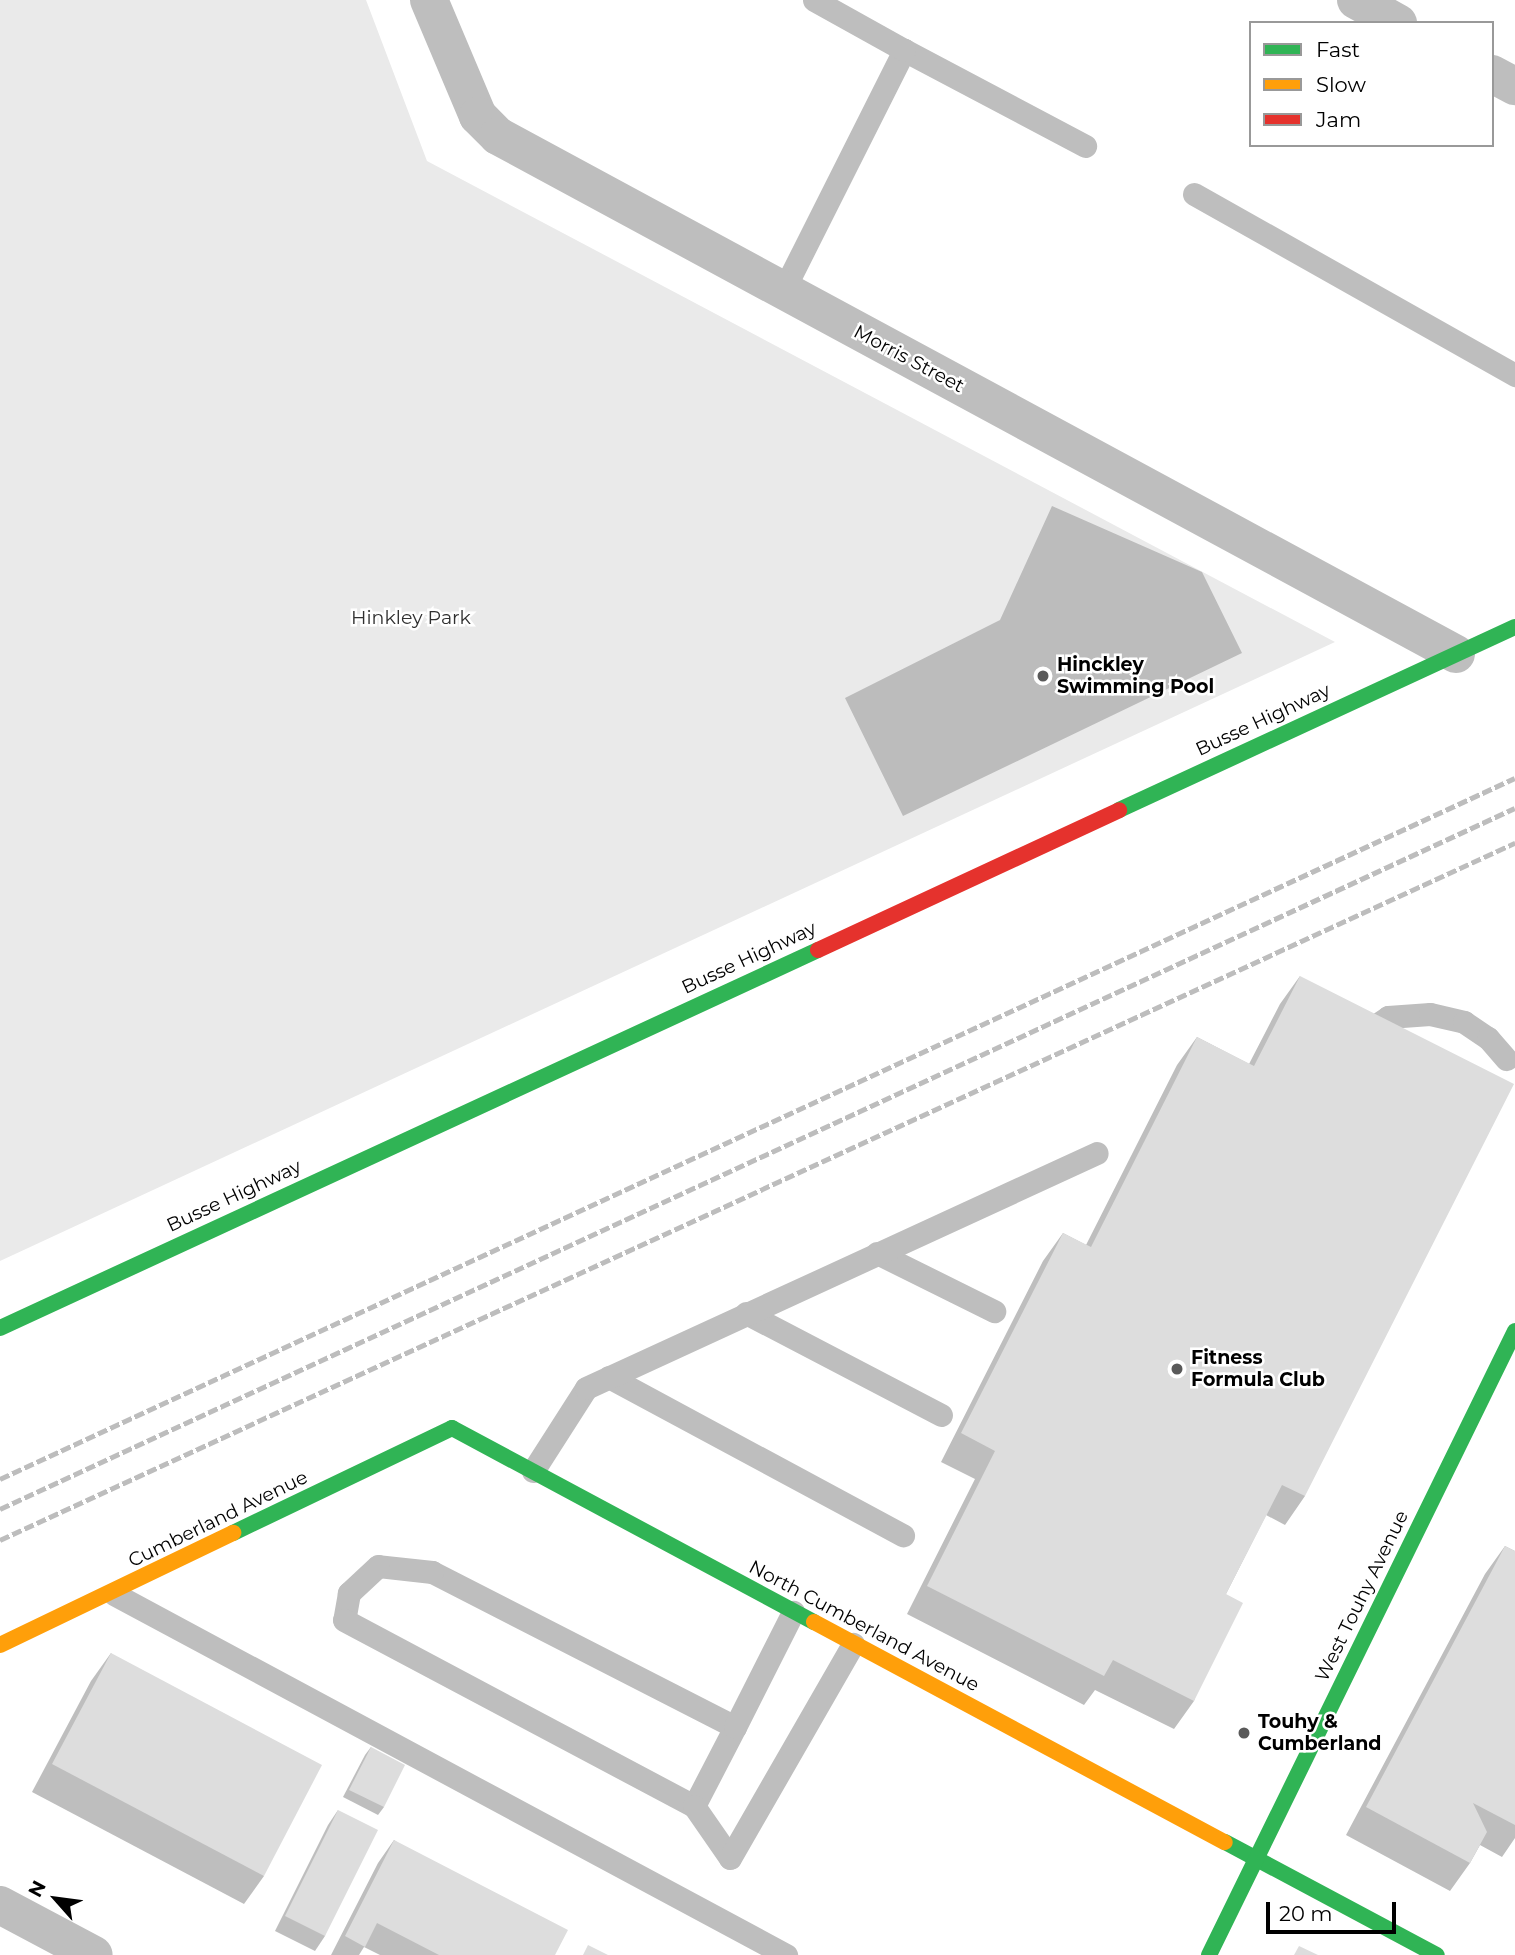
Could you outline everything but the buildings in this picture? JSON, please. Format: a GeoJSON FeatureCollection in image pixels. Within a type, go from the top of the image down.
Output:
{"type":"FeatureCollection","features":[{"type":"Feature","properties":{"kind":"main road","name":"Busse Highway"},"geometry":{"type":"LineString","coordinates":[[0,1328],[1515,627]]}},
{"type":"Feature","properties":{"kind":"main road","name":"West Touhy Avenue"},"geometry":{"type":"LineString","coordinates":[[1209,1955],[1515,1331]]}},
{"type":"Feature","properties":{"kind":"main road","name":"North Cumberland Avenue"},"geometry":{"type":"LineString","coordinates":[[452,1427],[1256,1861],[1437,1955]]}},
{"type":"Feature","properties":{"kind":"main road","name":"Cumberland Avenue"},"geometry":{"type":"LineString","coordinates":[[0,1645],[114,1594],[452,1427]]}},
{"type":"Feature","properties":{"kind":"street","name":"Morris Street"},"geometry":{"type":"LineString","coordinates":[[429,0],[478,116],[498,136],[1456,654]]}},
{"type":"Feature","properties":{"kind":"street"},"geometry":{"type":"LineString","coordinates":[[1356,0],[1394,21]]}},
{"type":"Feature","properties":{"kind":"street"},"geometry":{"type":"LineString","coordinates":[[1494,75],[1515,86]]}},
{"type":"Feature","properties":{"kind":"street"},"geometry":{"type":"LineString","coordinates":[[0,1905],[94,1955]]}},
{"type":"Feature","properties":{"kind":"lane"},"geometry":{"type":"LineString","coordinates":[[814,0],[1085,146]]}},
{"type":"Feature","properties":{"kind":"lane"},"geometry":{"type":"LineString","coordinates":[[783,291],[904,50]]}},
{"type":"Feature","properties":{"kind":"lane"},"geometry":{"type":"LineString","coordinates":[[1194,194],[1515,375]]}},
{"type":"Feature","properties":{"kind":"lane"},"geometry":{"type":"LineString","coordinates":[[1353,1041],[1388,1017],[1430,1014],[1464,1022],[1488,1038],[1512,1064]]}},
{"type":"Feature","properties":{"kind":"lane"},"geometry":{"type":"LineString","coordinates":[[533,1471],[586,1388],[1097,1153]]}},
{"type":"Feature","properties":{"kind":"lane"},"geometry":{"type":"LineString","coordinates":[[877,1253],[994,1311]]}},
{"type":"Feature","properties":{"kind":"lane"},"geometry":{"type":"LineString","coordinates":[[746,1313],[941,1415]]}},
{"type":"Feature","properties":{"kind":"lane"},"geometry":{"type":"LineString","coordinates":[[609,1377],[903,1535]]}},
{"type":"Feature","properties":{"kind":"lane"},"geometry":{"type":"LineString","coordinates":[[735,1727],[432,1572],[378,1566],[349,1593],[344,1620],[694,1806],[730,1858],[853,1644]]}},
{"type":"Feature","properties":{"kind":"lane"},"geometry":{"type":"LineString","coordinates":[[114,1594],[786,1955]]}},
{"type":"Feature","properties":{"kind":"lane"},"geometry":{"type":"LineString","coordinates":[[694,1806],[793,1612]]}},
{"type":"Feature","properties":{"kind":"green space","name":"Hinkley Park"},"geometry":{"type":"Polygon","coordinates":[[[0,0],[366,0],[427,161],[1335,642],[0,1261],[0,0]]]}},
{"type":"Feature","properties":{"kind":"shaded area","name":"Hinckley Swimming Pool"},"geometry":{"type":"Polygon","coordinates":[[[1052,506],[1202,572],[1242,653],[903,816],[845,698],[1000,620],[1052,506]]]}},
{"type":"Feature","properties":{"kind":"railway"},"geometry":{"type":"LineString","coordinates":[[0,1479],[1515,778]]}},
{"type":"Feature","properties":{"kind":"railway"},"geometry":{"type":"LineString","coordinates":[[0,1509],[1515,808]]}},
{"type":"Feature","properties":{"kind":"railway"},"geometry":{"type":"LineString","coordinates":[[0,1540],[1515,843]]}},
{"type":"Feature","properties":{"kind":"traffic: fast"},"geometry":{"type":"LineString","coordinates":[[1119,810],[1515,627]]}},
{"type":"Feature","properties":{"kind":"traffic: fast"},"geometry":{"type":"LineString","coordinates":[[0,1328],[818,950]]}},
{"type":"Feature","properties":{"kind":"traffic: fast"},"geometry":{"type":"LineString","coordinates":[[1209,1955],[1515,1331]]}},
{"type":"Feature","properties":{"kind":"traffic: fast"},"geometry":{"type":"LineString","coordinates":[[233,1533],[452,1428],[814,1622]]}},
{"type":"Feature","properties":{"kind":"traffic: fast"},"geometry":{"type":"LineString","coordinates":[[1225,1842],[1437,1955]]}},
{"type":"Feature","properties":{"kind":"traffic: slow"},"geometry":{"type":"LineString","coordinates":[[0,1645],[233,1533]]}},
{"type":"Feature","properties":{"kind":"traffic: slow"},"geometry":{"type":"LineString","coordinates":[[814,1622],[1225,1842]]}},
{"type":"Feature","properties":{"kind":"traffic: jam"},"geometry":{"type":"LineString","coordinates":[[818,950],[1119,810]]}},
{"type":"Feature","properties":{"kind":"place","name":"Hinckley Swimming Pool"},"geometry":{"type":"Point","coordinates":[1043,676]}},
{"type":"Feature","properties":{"kind":"place","name":"Fitness Formula Club"},"geometry":{"type":"Point","coordinates":[1177,1369]}},
{"type":"Feature","properties":{"kind":"place","name":"Touhy & Cumberland"},"geometry":{"type":"Point","coordinates":[1244,1733]}}]}
